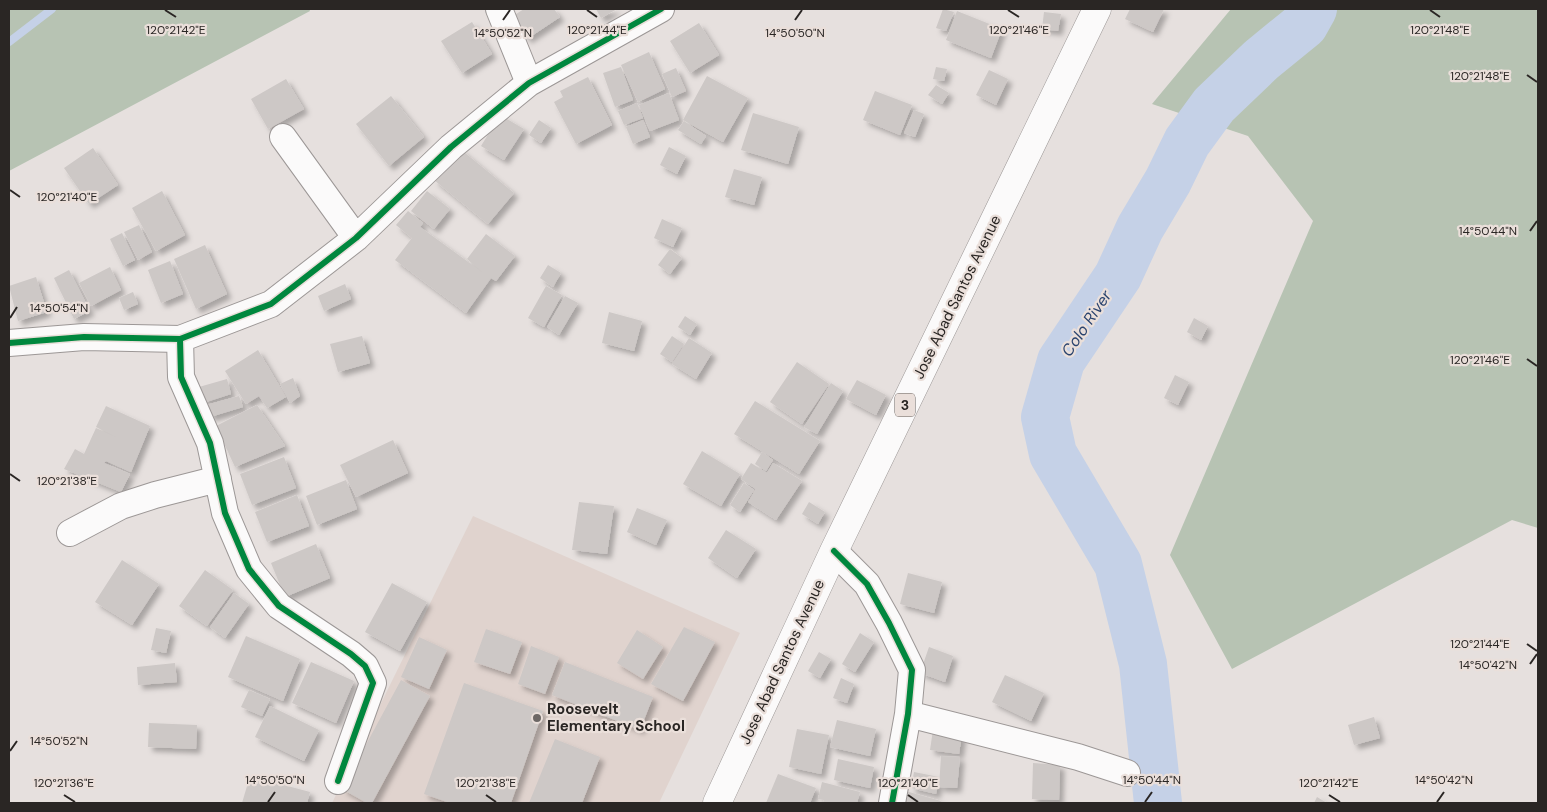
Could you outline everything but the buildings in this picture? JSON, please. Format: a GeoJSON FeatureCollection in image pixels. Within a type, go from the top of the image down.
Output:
{"type":"FeatureCollection","features":[{"type":"Feature","properties":{"kind":"highway","name":"Jose Abad Santos Avenue"},"geometry":{"type":"LineString","coordinates":[[717,803],[834,551],[1097,9]]}},
{"type":"Feature","properties":{"kind":"street"},"geometry":{"type":"LineString","coordinates":[[499,9],[529,83]]}},
{"type":"Feature","properties":{"kind":"street"},"geometry":{"type":"LineString","coordinates":[[9,342],[84,337],[180,339],[271,304],[356,238],[451,146],[529,83],[660,9]]}},
{"type":"Feature","properties":{"kind":"street"},"geometry":{"type":"LineString","coordinates":[[283,138],[356,238]]}},
{"type":"Feature","properties":{"kind":"street"},"geometry":{"type":"LineString","coordinates":[[180,339],[181,377],[210,443],[225,514],[249,569],[280,606],[351,654],[365,666],[373,683],[338,781]]}},
{"type":"Feature","properties":{"kind":"street"},"geometry":{"type":"LineString","coordinates":[[70,534],[121,506],[218,479]]}},
{"type":"Feature","properties":{"kind":"street"},"geometry":{"type":"LineString","coordinates":[[834,551],[867,584],[912,670],[908,714],[892,803]]}},
{"type":"Feature","properties":{"kind":"street"},"geometry":{"type":"LineString","coordinates":[[908,714],[1078,757],[1127,773]]}},
{"type":"Feature","properties":{"kind":"shaded area","name":"Roosevelt Elementary School"},"geometry":{"type":"Polygon","coordinates":[[[473,516],[740,633],[659,803],[332,803],[473,516]]]}},
{"type":"Feature","properties":{"kind":"green space"},"geometry":{"type":"Polygon","coordinates":[[[9,9],[309,9],[310,11],[9,171],[9,9]]]}},
{"type":"Feature","properties":{"kind":"green space"},"geometry":{"type":"Polygon","coordinates":[[[1231,9],[1538,9],[1538,528],[1512,520],[1232,669],[1170,555],[1313,221],[1248,136],[1152,104],[1231,9]]]}},
{"type":"Feature","properties":{"kind":"waterway"},"geometry":{"type":"LineString","coordinates":[[9,42],[52,9]]}},
{"type":"Feature","properties":{"kind":"waterway","name":"Colo River"},"geometry":{"type":"LineString","coordinates":[[1158,803],[1143,664],[1118,564],[1053,454],[1045,417],[1061,361],[1118,276],[1140,228],[1168,181],[1187,142],[1214,105],[1261,60],[1304,25],[1313,9]]}},
{"type":"Feature","properties":{"kind":"cycle path"},"geometry":{"type":"LineString","coordinates":[[9,343],[84,337],[180,339],[271,304],[356,238],[451,147],[529,83],[661,9]]}},
{"type":"Feature","properties":{"kind":"cycle path"},"geometry":{"type":"LineString","coordinates":[[180,339],[181,377],[210,443],[225,513],[249,569],[279,606],[351,654],[365,666],[373,683],[338,781]]}},
{"type":"Feature","properties":{"kind":"cycle path"},"geometry":{"type":"LineString","coordinates":[[834,551],[867,584],[912,670],[908,714],[892,803]]}},
{"type":"Feature","properties":{"kind":"place","name":"Roosevelt Elementary School"},"geometry":{"type":"Point","coordinates":[537,718]}}]}
